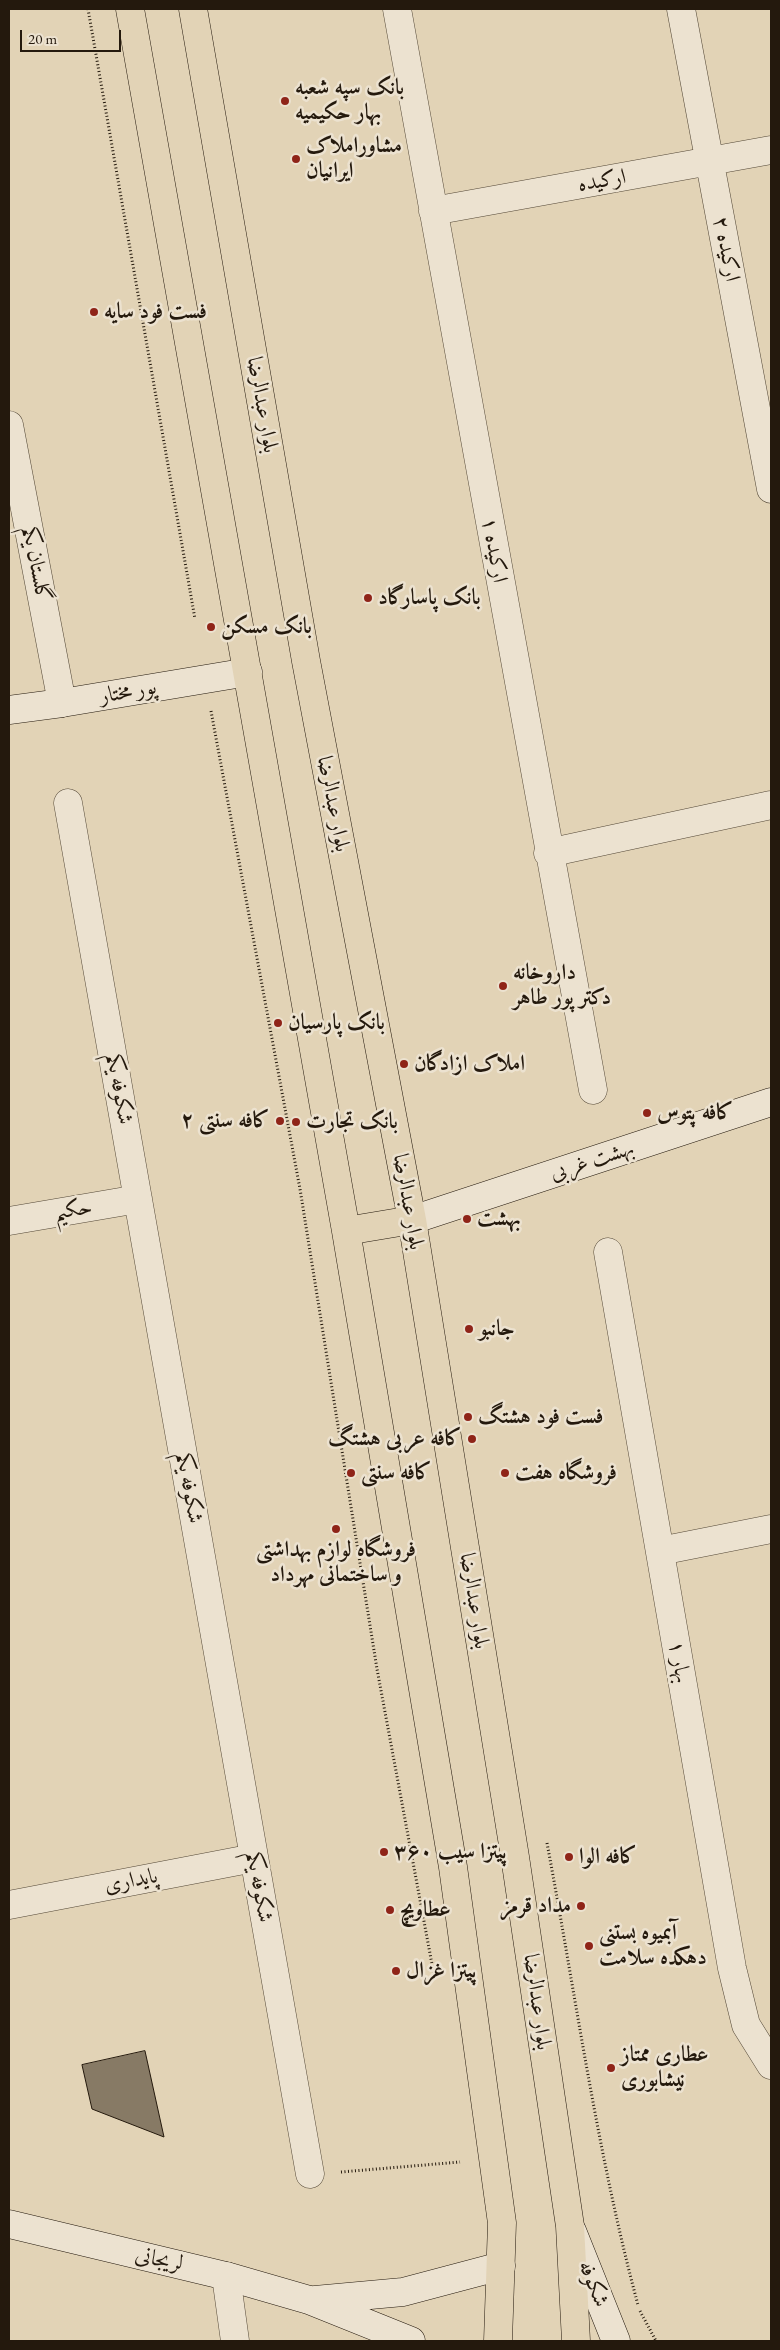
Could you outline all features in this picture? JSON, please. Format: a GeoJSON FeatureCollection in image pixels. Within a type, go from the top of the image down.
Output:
{"type":"FeatureCollection","features":[{"type":"Feature","properties":{"kind":"main road"},"geometry":{"type":"LineString","coordinates":[[130,9],[346,1231],[453,1868],[502,2223],[498,2341]]}},
{"type":"Feature","properties":{"kind":"main road","name":"بلوار عبدالرضا"},"geometry":{"type":"LineString","coordinates":[[193,9],[306,661],[412,1220],[515,1857],[570,2226],[576,2341]]}},
{"type":"Feature","properties":{"kind":"main road"},"geometry":{"type":"LineString","coordinates":[[346,1231],[412,1220]]}},
{"type":"Feature","properties":{"kind":"street","name":"ارکیده ۱"},"geometry":{"type":"LineString","coordinates":[[397,9],[548,853],[593,1090]]}},
{"type":"Feature","properties":{"kind":"street","name":"ارکیده ۲"},"geometry":{"type":"LineString","coordinates":[[681,9],[771,490]]}},
{"type":"Feature","properties":{"kind":"street","name":"ارکیده"},"geometry":{"type":"LineString","coordinates":[[433,212],[771,150]]}},
{"type":"Feature","properties":{"kind":"street","name":"گلستان یکم"},"geometry":{"type":"LineString","coordinates":[[9,425],[62,704]]}},
{"type":"Feature","properties":{"kind":"street","name":"پور مختار"},"geometry":{"type":"LineString","coordinates":[[9,710],[62,704],[248,672]]}},
{"type":"Feature","properties":{"kind":"street","name":"شکوفه یکم"},"geometry":{"type":"LineString","coordinates":[[68,802],[310,2174]]}},
{"type":"Feature","properties":{"kind":"street"},"geometry":{"type":"LineString","coordinates":[[548,853],[771,805]]}},
{"type":"Feature","properties":{"kind":"street","name":"بهشت غربی"},"geometry":{"type":"LineString","coordinates":[[412,1220],[771,1102]]}},
{"type":"Feature","properties":{"kind":"street","name":"حکیم"},"geometry":{"type":"LineString","coordinates":[[9,1221],[138,1199]]}},
{"type":"Feature","properties":{"kind":"street","name":"بهار ۱"},"geometry":{"type":"LineString","coordinates":[[608,1252],[732,1968],[746,2025],[771,2065]]}},
{"type":"Feature","properties":{"kind":"street"},"geometry":{"type":"LineString","coordinates":[[660,1551],[771,1529]]}},
{"type":"Feature","properties":{"kind":"street","name":"پایداری"},"geometry":{"type":"LineString","coordinates":[[9,1905],[254,1858]]}},
{"type":"Feature","properties":{"kind":"street","name":"لریجانی"},"geometry":{"type":"LineString","coordinates":[[9,2224],[226,2276],[309,2300],[410,2341]]}},
{"type":"Feature","properties":{"kind":"street","name":"شکوفه"},"geometry":{"type":"LineString","coordinates":[[570,2226],[616,2341]]}},
{"type":"Feature","properties":{"kind":"street","name":"لریجانی"},"geometry":{"type":"LineString","coordinates":[[309,2300],[404,2292],[501,2266]]}},
{"type":"Feature","properties":{"kind":"street"},"geometry":{"type":"LineString","coordinates":[[226,2276],[235,2341]]}},
{"type":"Feature","properties":{"kind":"path"},"geometry":{"type":"LineString","coordinates":[[88,9],[195,619]]}},
{"type":"Feature","properties":{"kind":"path"},"geometry":{"type":"LineString","coordinates":[[211,708],[300,1189],[377,1669],[435,1980]]}},
{"type":"Feature","properties":{"kind":"path"},"geometry":{"type":"LineString","coordinates":[[310,2174],[460,2162],[460,2153]]}},
{"type":"Feature","properties":{"kind":"building"},"geometry":{"type":"Polygon","coordinates":[[[145,2051],[164,2137],[92,2109],[82,2065],[145,2051]]]}},
{"type":"Feature","properties":{"kind":"place","name":"بانک سپه شعبه بهار حکیمیه"},"geometry":{"type":"Point","coordinates":[285,101]}},
{"type":"Feature","properties":{"kind":"place","name":"مشاوراملاک ایرانیان"},"geometry":{"type":"Point","coordinates":[296,159]}},
{"type":"Feature","properties":{"kind":"place","name":"فست فود سایه"},"geometry":{"type":"Point","coordinates":[94,312]}},
{"type":"Feature","properties":{"kind":"place","name":"بانک پاسارگاد"},"geometry":{"type":"Point","coordinates":[368,598]}},
{"type":"Feature","properties":{"kind":"place","name":"بانک مسکن"},"geometry":{"type":"Point","coordinates":[211,627]}},
{"type":"Feature","properties":{"kind":"place","name":"داروخانه دکتر پور طاهر"},"geometry":{"type":"Point","coordinates":[503,986]}},
{"type":"Feature","properties":{"kind":"place","name":"بانک پارسیان"},"geometry":{"type":"Point","coordinates":[278,1023]}},
{"type":"Feature","properties":{"kind":"place","name":"املاک ازادگان"},"geometry":{"type":"Point","coordinates":[404,1064]}},
{"type":"Feature","properties":{"kind":"place","name":"کافه پتوس"},"geometry":{"type":"Point","coordinates":[647,1113]}},
{"type":"Feature","properties":{"kind":"place","name":"کافه سنتی ۲"},"geometry":{"type":"Point","coordinates":[280,1121]}},
{"type":"Feature","properties":{"kind":"place","name":"بانک تجارت"},"geometry":{"type":"Point","coordinates":[296,1122]}},
{"type":"Feature","properties":{"kind":"place","name":"بهشت"},"geometry":{"type":"Point","coordinates":[467,1219]}},
{"type":"Feature","properties":{"kind":"place","name":"جانبو"},"geometry":{"type":"Point","coordinates":[469,1329]}},
{"type":"Feature","properties":{"kind":"place","name":"فست فود هشتگ"},"geometry":{"type":"Point","coordinates":[468,1417]}},
{"type":"Feature","properties":{"kind":"place","name":"کافه عربی هشتگ"},"geometry":{"type":"Point","coordinates":[472,1439]}},
{"type":"Feature","properties":{"kind":"place","name":"کافه سنتی"},"geometry":{"type":"Point","coordinates":[351,1473]}},
{"type":"Feature","properties":{"kind":"place","name":"فروشگاه هفت"},"geometry":{"type":"Point","coordinates":[505,1473]}},
{"type":"Feature","properties":{"kind":"place","name":"فروشگاه لوازم بهداشتی و ساختمانی مهرداد"},"geometry":{"type":"Point","coordinates":[336,1529]}},
{"type":"Feature","properties":{"kind":"place","name":"پیتزا سیب ٣۶٠"},"geometry":{"type":"Point","coordinates":[384,1852]}},
{"type":"Feature","properties":{"kind":"place","name":"کافه الوا"},"geometry":{"type":"Point","coordinates":[569,1857]}},
{"type":"Feature","properties":{"kind":"place","name":"مداد قرمز"},"geometry":{"type":"Point","coordinates":[581,1906]}},
{"type":"Feature","properties":{"kind":"place","name":"عطاویچ"},"geometry":{"type":"Point","coordinates":[390,1910]}},
{"type":"Feature","properties":{"kind":"place","name":"آبمیوه بستنی دهکده سلامت"},"geometry":{"type":"Point","coordinates":[589,1946]}},
{"type":"Feature","properties":{"kind":"place","name":"پیتزا غزال"},"geometry":{"type":"Point","coordinates":[396,1971]}},
{"type":"Feature","properties":{"kind":"place","name":"عطاری ممتاز نیشابوری"},"geometry":{"type":"Point","coordinates":[611,2068]}}]}
